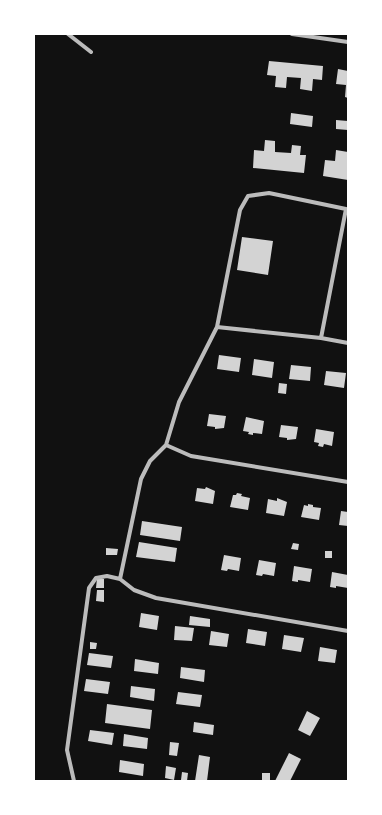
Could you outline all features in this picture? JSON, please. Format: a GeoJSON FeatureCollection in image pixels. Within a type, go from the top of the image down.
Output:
{"type":"FeatureCollection","features":[{"type":"Feature","properties":{"kind":"lane"},"geometry":{"type":"LineString","coordinates":[[68,34],[91,52]]}},
{"type":"Feature","properties":{"kind":"lane"},"geometry":{"type":"LineString","coordinates":[[292,34],[348,42]]}},
{"type":"Feature","properties":{"kind":"lane"},"geometry":{"type":"LineString","coordinates":[[120,579],[141,479],[150,461],[166,445],[179,402],[218,327],[240,210],[248,196],[269,193],[347,210],[321,338]]}},
{"type":"Feature","properties":{"kind":"lane"},"geometry":{"type":"LineString","coordinates":[[218,327],[321,338],[348,343]]}},
{"type":"Feature","properties":{"kind":"lane"},"geometry":{"type":"LineString","coordinates":[[166,445],[191,456],[348,482]]}},
{"type":"Feature","properties":{"kind":"lane"},"geometry":{"type":"LineString","coordinates":[[74,781],[66,750],[89,588],[96,578],[107,576],[120,579],[134,590],[156,598],[348,631]]}},
{"type":"Feature","properties":{"kind":"building"},"geometry":{"type":"Polygon","coordinates":[[[269,61],[323,66],[322,80],[313,79],[312,91],[300,89],[301,78],[287,77],[286,88],[275,87],[276,76],[267,75],[269,61]]]}},
{"type":"Feature","properties":{"kind":"building"},"geometry":{"type":"Polygon","coordinates":[[[338,69],[348,71],[348,98],[345,97],[346,85],[336,84],[338,69]]]}},
{"type":"Feature","properties":{"kind":"building"},"geometry":{"type":"Polygon","coordinates":[[[291,113],[313,116],[312,127],[290,124],[291,113]]]}},
{"type":"Feature","properties":{"kind":"building"},"geometry":{"type":"Polygon","coordinates":[[[336,120],[348,121],[348,130],[336,129],[336,120]]]}},
{"type":"Feature","properties":{"kind":"building"},"geometry":{"type":"Polygon","coordinates":[[[265,140],[275,141],[275,152],[291,153],[292,145],[301,146],[300,155],[306,155],[304,173],[253,168],[254,150],[264,151],[265,140]]]}},
{"type":"Feature","properties":{"kind":"building"},"geometry":{"type":"Polygon","coordinates":[[[336,150],[348,152],[348,180],[323,176],[325,160],[335,161],[336,150]]]}},
{"type":"Feature","properties":{"kind":"building"},"geometry":{"type":"Polygon","coordinates":[[[242,237],[273,241],[268,275],[237,270],[242,237]]]}},
{"type":"Feature","properties":{"kind":"building"},"geometry":{"type":"Polygon","coordinates":[[[219,355],[241,358],[239,372],[217,369],[219,355]]]}},
{"type":"Feature","properties":{"kind":"building"},"geometry":{"type":"Polygon","coordinates":[[[254,359],[274,362],[272,378],[252,375],[254,359]]]}},
{"type":"Feature","properties":{"kind":"building"},"geometry":{"type":"Polygon","coordinates":[[[291,365],[311,367],[310,381],[289,379],[291,365]]]}},
{"type":"Feature","properties":{"kind":"building"},"geometry":{"type":"Polygon","coordinates":[[[326,371],[346,373],[344,388],[324,385],[326,371]]]}},
{"type":"Feature","properties":{"kind":"building"},"geometry":{"type":"Polygon","coordinates":[[[279,383],[287,384],[286,394],[278,393],[279,383]]]}},
{"type":"Feature","properties":{"kind":"building"},"geometry":{"type":"Polygon","coordinates":[[[209,414],[226,416],[224,428],[215,429],[215,427],[207,426],[209,414]]]}},
{"type":"Feature","properties":{"kind":"building"},"geometry":{"type":"Polygon","coordinates":[[[246,417],[264,421],[262,434],[253,433],[253,435],[243,431],[246,417]]]}},
{"type":"Feature","properties":{"kind":"building"},"geometry":{"type":"Polygon","coordinates":[[[281,425],[298,427],[296,439],[287,440],[287,438],[279,437],[281,425]]]}},
{"type":"Feature","properties":{"kind":"building"},"geometry":{"type":"Polygon","coordinates":[[[316,429],[334,432],[332,446],[324,444],[323,447],[318,446],[319,443],[314,442],[316,429]]]}},
{"type":"Feature","properties":{"kind":"building"},"geometry":{"type":"Polygon","coordinates":[[[206,487],[215,491],[213,504],[195,501],[197,488],[205,489],[206,487]]]}},
{"type":"Feature","properties":{"kind":"building"},"geometry":{"type":"Polygon","coordinates":[[[237,493],[250,498],[248,510],[230,507],[233,495],[237,493]]]}},
{"type":"Feature","properties":{"kind":"building"},"geometry":{"type":"Polygon","coordinates":[[[277,498],[287,502],[284,516],[266,513],[268,499],[277,501],[277,498]]]}},
{"type":"Feature","properties":{"kind":"building"},"geometry":{"type":"Polygon","coordinates":[[[308,504],[321,508],[319,520],[301,517],[304,505],[308,506],[308,504]]]}},
{"type":"Feature","properties":{"kind":"building"},"geometry":{"type":"Polygon","coordinates":[[[341,511],[348,512],[348,526],[339,525],[341,511]]]}},
{"type":"Feature","properties":{"kind":"building"},"geometry":{"type":"Polygon","coordinates":[[[142,521],[182,527],[180,541],[140,535],[142,521]]]}},
{"type":"Feature","properties":{"kind":"building"},"geometry":{"type":"Polygon","coordinates":[[[139,542],[177,548],[175,562],[136,557],[139,542]]]}},
{"type":"Feature","properties":{"kind":"building"},"geometry":{"type":"Polygon","coordinates":[[[293,543],[299,544],[298,550],[291,549],[293,543]]]}},
{"type":"Feature","properties":{"kind":"building"},"geometry":{"type":"Polygon","coordinates":[[[106,548],[118,549],[117,555],[106,555],[106,548]]]}},
{"type":"Feature","properties":{"kind":"building"},"geometry":{"type":"Polygon","coordinates":[[[325,551],[332,551],[332,558],[325,558],[325,551]]]}},
{"type":"Feature","properties":{"kind":"building"},"geometry":{"type":"Polygon","coordinates":[[[224,555],[241,558],[239,571],[221,570],[224,555]]]}},
{"type":"Feature","properties":{"kind":"building"},"geometry":{"type":"Polygon","coordinates":[[[259,560],[276,563],[274,576],[256,575],[259,560]]]}},
{"type":"Feature","properties":{"kind":"building"},"geometry":{"type":"Polygon","coordinates":[[[294,566],[312,569],[310,582],[292,581],[294,566]]]}},
{"type":"Feature","properties":{"kind":"building"},"geometry":{"type":"Polygon","coordinates":[[[332,572],[348,575],[348,588],[330,587],[332,572]]]}},
{"type":"Feature","properties":{"kind":"building"},"geometry":{"type":"Polygon","coordinates":[[[97,578],[104,579],[104,588],[96,588],[97,578]]]}},
{"type":"Feature","properties":{"kind":"building"},"geometry":{"type":"Polygon","coordinates":[[[97,590],[104,590],[104,602],[96,601],[97,590]]]}},
{"type":"Feature","properties":{"kind":"building"},"geometry":{"type":"Polygon","coordinates":[[[141,613],[159,616],[157,630],[139,627],[141,613]]]}},
{"type":"Feature","properties":{"kind":"building"},"geometry":{"type":"Polygon","coordinates":[[[190,616],[210,619],[210,627],[189,625],[190,616]]]}},
{"type":"Feature","properties":{"kind":"building"},"geometry":{"type":"Polygon","coordinates":[[[175,626],[194,628],[192,641],[174,640],[175,626]]]}},
{"type":"Feature","properties":{"kind":"building"},"geometry":{"type":"Polygon","coordinates":[[[248,629],[267,632],[265,646],[246,643],[248,629]]]}},
{"type":"Feature","properties":{"kind":"building"},"geometry":{"type":"Polygon","coordinates":[[[211,631],[229,634],[227,647],[209,645],[211,631]]]}},
{"type":"Feature","properties":{"kind":"building"},"geometry":{"type":"Polygon","coordinates":[[[284,635],[304,638],[301,652],[282,649],[284,635]]]}},
{"type":"Feature","properties":{"kind":"building"},"geometry":{"type":"Polygon","coordinates":[[[90,642],[97,643],[96,649],[90,649],[90,642]]]}},
{"type":"Feature","properties":{"kind":"building"},"geometry":{"type":"Polygon","coordinates":[[[320,647],[337,650],[335,663],[318,661],[320,647]]]}},
{"type":"Feature","properties":{"kind":"building"},"geometry":{"type":"Polygon","coordinates":[[[89,653],[113,656],[111,668],[87,665],[89,653]]]}},
{"type":"Feature","properties":{"kind":"building"},"geometry":{"type":"Polygon","coordinates":[[[135,659],[159,663],[158,674],[134,671],[135,659]]]}},
{"type":"Feature","properties":{"kind":"building"},"geometry":{"type":"Polygon","coordinates":[[[181,667],[205,670],[204,682],[180,678],[181,667]]]}},
{"type":"Feature","properties":{"kind":"building"},"geometry":{"type":"Polygon","coordinates":[[[86,679],[110,682],[108,694],[84,691],[86,679]]]}},
{"type":"Feature","properties":{"kind":"building"},"geometry":{"type":"Polygon","coordinates":[[[131,686],[155,689],[154,701],[130,697],[131,686]]]}},
{"type":"Feature","properties":{"kind":"building"},"geometry":{"type":"Polygon","coordinates":[[[178,692],[202,695],[200,707],[176,704],[178,692]]]}},
{"type":"Feature","properties":{"kind":"building"},"geometry":{"type":"Polygon","coordinates":[[[107,704],[152,710],[150,729],[105,723],[107,704]]]}},
{"type":"Feature","properties":{"kind":"building"},"geometry":{"type":"Polygon","coordinates":[[[307,711],[320,718],[310,736],[298,730],[307,711]]]}},
{"type":"Feature","properties":{"kind":"building"},"geometry":{"type":"Polygon","coordinates":[[[194,722],[214,725],[213,735],[193,732],[194,722]]]}},
{"type":"Feature","properties":{"kind":"building"},"geometry":{"type":"Polygon","coordinates":[[[90,730],[114,733],[112,745],[88,741],[90,730]]]}},
{"type":"Feature","properties":{"kind":"building"},"geometry":{"type":"Polygon","coordinates":[[[124,734],[148,738],[147,749],[123,746],[124,734]]]}},
{"type":"Feature","properties":{"kind":"building"},"geometry":{"type":"Polygon","coordinates":[[[170,742],[179,743],[177,756],[169,755],[170,742]]]}},
{"type":"Feature","properties":{"kind":"building"},"geometry":{"type":"Polygon","coordinates":[[[289,753],[301,759],[290,781],[275,781],[289,753]]]}},
{"type":"Feature","properties":{"kind":"building"},"geometry":{"type":"Polygon","coordinates":[[[199,755],[210,757],[207,781],[195,781],[199,755]]]}},
{"type":"Feature","properties":{"kind":"building"},"geometry":{"type":"Polygon","coordinates":[[[120,760],[144,764],[143,776],[119,772],[120,760]]]}},
{"type":"Feature","properties":{"kind":"building"},"geometry":{"type":"Polygon","coordinates":[[[166,766],[176,768],[174,780],[165,778],[166,766]]]}},
{"type":"Feature","properties":{"kind":"building"},"geometry":{"type":"Polygon","coordinates":[[[182,772],[188,773],[187,781],[181,780],[182,772]]]}},
{"type":"Feature","properties":{"kind":"building"},"geometry":{"type":"Polygon","coordinates":[[[262,773],[270,773],[270,780],[262,780],[262,773]]]}}]}
